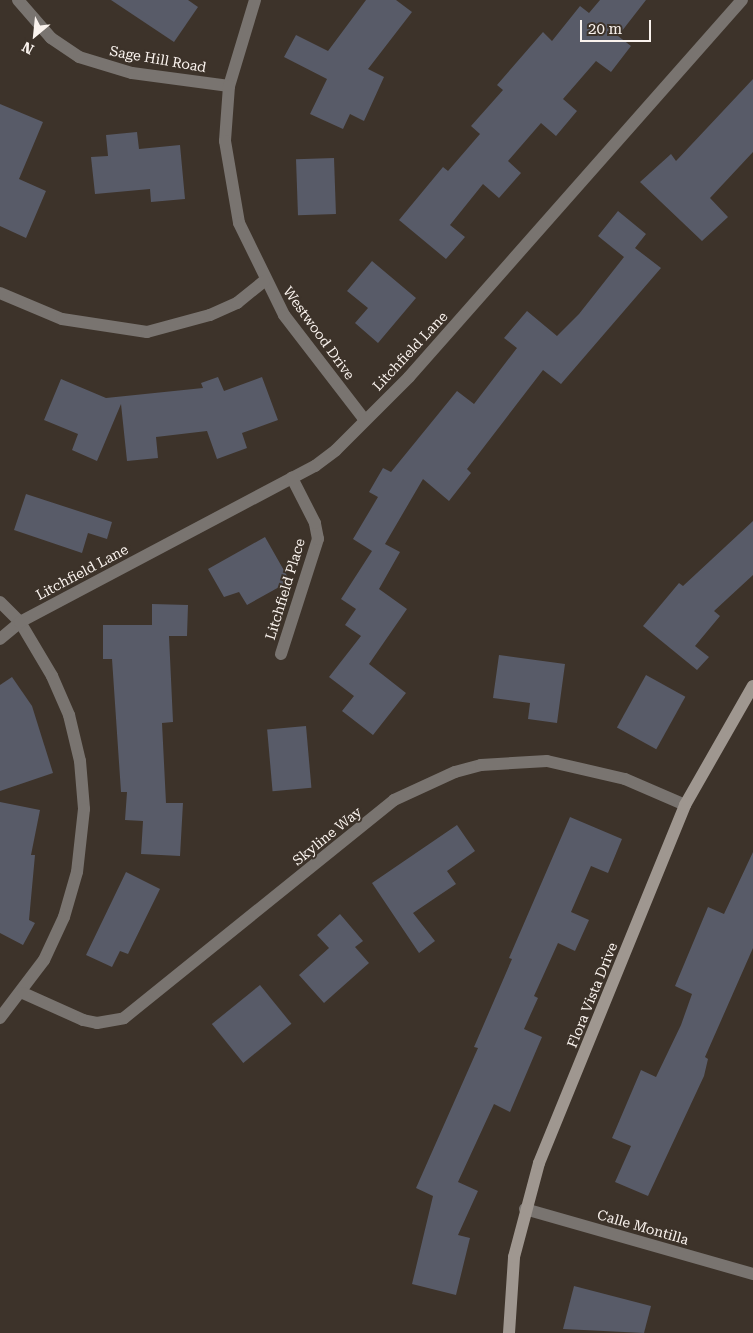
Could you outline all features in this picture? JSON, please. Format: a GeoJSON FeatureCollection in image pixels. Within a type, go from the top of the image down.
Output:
{"type":"FeatureCollection","features":[{"type":"Feature","properties":{"kind":"street","name":"Sage Hill Road"},"geometry":{"type":"LineString","coordinates":[[18,0],[51,38],[79,57],[132,73],[229,86]]}},
{"type":"Feature","properties":{"kind":"street","name":"Westwood Drive"},"geometry":{"type":"LineString","coordinates":[[255,0],[229,86],[225,141],[230,185],[239,223],[264,281],[284,315],[364,419]]}},
{"type":"Feature","properties":{"kind":"street","name":"Litchfield Lane"},"geometry":{"type":"LineString","coordinates":[[0,639],[20,622],[292,478],[336,450],[364,419],[409,377],[742,0]]}},
{"type":"Feature","properties":{"kind":"street"},"geometry":{"type":"LineString","coordinates":[[0,293],[62,320],[147,332],[210,315],[237,303],[264,281]]}},
{"type":"Feature","properties":{"kind":"street","name":"Litchfield Place"},"geometry":{"type":"LineString","coordinates":[[281,654],[318,539],[315,523],[292,478]]}},
{"type":"Feature","properties":{"kind":"street"},"geometry":{"type":"LineString","coordinates":[[0,602],[20,622],[52,676],[69,715],[80,762],[84,809],[77,872],[64,918],[23,993],[0,1018]]}},
{"type":"Feature","properties":{"kind":"street","name":"Flora Vista Drive"},"geometry":{"type":"LineString","coordinates":[[509,1333],[514,1257],[525,1208],[685,805],[753,686]]}},
{"type":"Feature","properties":{"kind":"street","name":"Skyline Way"},"geometry":{"type":"LineString","coordinates":[[23,993],[90,1022],[124,1018],[394,800],[455,772],[481,765],[547,761],[625,779],[685,805]]}},
{"type":"Feature","properties":{"kind":"street","name":"Calle Montilla"},"geometry":{"type":"LineString","coordinates":[[525,1208],[753,1274]]}},
{"type":"Feature","properties":{"kind":"building"},"geometry":{"type":"Polygon","coordinates":[[[111,0],[188,0],[198,7],[174,42],[111,0]]]}},
{"type":"Feature","properties":{"kind":"building"},"geometry":{"type":"Polygon","coordinates":[[[366,0],[396,0],[412,12],[368,69],[384,77],[364,121],[350,114],[343,129],[310,114],[327,79],[284,57],[296,35],[328,51],[366,0]]]}},
{"type":"Feature","properties":{"kind":"building"},"geometry":{"type":"Polygon","coordinates":[[[600,0],[646,0],[618,36],[631,46],[611,72],[596,61],[563,99],[577,111],[556,136],[541,123],[508,161],[521,173],[499,198],[483,184],[450,225],[465,237],[446,259],[399,220],[443,167],[448,171],[480,134],[471,126],[503,90],[497,85],[543,32],[552,41],[580,6],[589,13],[600,0]]]}},
{"type":"Feature","properties":{"kind":"building"},"geometry":{"type":"Polygon","coordinates":[[[753,79],[753,152],[710,198],[728,217],[702,241],[640,182],[671,154],[676,161],[753,79]]]}},
{"type":"Feature","properties":{"kind":"building"},"geometry":{"type":"Polygon","coordinates":[[[0,104],[43,122],[19,179],[46,191],[26,238],[0,226],[0,104]]]}},
{"type":"Feature","properties":{"kind":"building"},"geometry":{"type":"Polygon","coordinates":[[[137,132],[139,149],[180,145],[185,199],[151,202],[150,189],[95,194],[91,157],[108,156],[106,135],[137,132]]]}},
{"type":"Feature","properties":{"kind":"building"},"geometry":{"type":"Polygon","coordinates":[[[334,158],[336,214],[298,215],[296,159],[334,158]]]}},
{"type":"Feature","properties":{"kind":"building"},"geometry":{"type":"Polygon","coordinates":[[[618,211],[646,234],[635,248],[661,268],[561,384],[543,370],[467,469],[471,473],[449,501],[423,479],[385,544],[400,552],[379,589],[407,609],[369,664],[406,693],[373,735],[342,711],[354,696],[329,677],[361,636],[345,625],[356,609],[341,599],[372,551],[353,539],[378,497],[369,492],[383,468],[391,472],[457,391],[474,404],[517,348],[504,338],[527,311],[557,336],[579,314],[624,257],[598,236],[618,211]]]}},
{"type":"Feature","properties":{"kind":"building"},"geometry":{"type":"Polygon","coordinates":[[[372,261],[416,298],[378,343],[355,323],[368,308],[347,291],[372,261]]]}},
{"type":"Feature","properties":{"kind":"building"},"geometry":{"type":"Polygon","coordinates":[[[218,377],[224,391],[262,377],[278,420],[242,433],[247,448],[217,459],[207,431],[156,437],[158,458],[127,461],[121,404],[97,461],[72,450],[78,434],[44,420],[61,379],[106,398],[203,388],[201,383],[218,377]]]}},
{"type":"Feature","properties":{"kind":"building"},"geometry":{"type":"Polygon","coordinates":[[[26,494],[112,522],[107,539],[88,533],[82,553],[14,530],[26,494]]]}},
{"type":"Feature","properties":{"kind":"building"},"geometry":{"type":"Polygon","coordinates":[[[753,521],[753,575],[714,611],[720,616],[695,646],[709,657],[697,670],[643,626],[679,583],[683,586],[753,521]]]}},
{"type":"Feature","properties":{"kind":"building"},"geometry":{"type":"Polygon","coordinates":[[[265,537],[290,581],[247,605],[239,592],[224,597],[208,569],[265,537]]]}},
{"type":"Feature","properties":{"kind":"building"},"geometry":{"type":"Polygon","coordinates":[[[152,604],[188,605],[187,636],[169,636],[173,722],[162,723],[166,803],[183,803],[180,856],[141,854],[143,821],[125,820],[127,792],[121,792],[112,659],[103,659],[103,625],[152,625],[152,604]]]}},
{"type":"Feature","properties":{"kind":"building"},"geometry":{"type":"Polygon","coordinates":[[[499,655],[565,664],[557,723],[528,719],[530,703],[493,698],[499,655]]]}},
{"type":"Feature","properties":{"kind":"building"},"geometry":{"type":"Polygon","coordinates":[[[646,675],[685,697],[656,749],[617,727],[646,675]]]}},
{"type":"Feature","properties":{"kind":"building"},"geometry":{"type":"Polygon","coordinates":[[[12,677],[32,706],[53,773],[0,791],[0,685],[12,677]]]}},
{"type":"Feature","properties":{"kind":"building"},"geometry":{"type":"Polygon","coordinates":[[[306,726],[311,788],[273,791],[267,729],[306,726]]]}},
{"type":"Feature","properties":{"kind":"building"},"geometry":{"type":"Polygon","coordinates":[[[0,802],[40,810],[31,855],[35,855],[29,920],[35,923],[23,945],[0,933],[0,802]]]}},
{"type":"Feature","properties":{"kind":"building"},"geometry":{"type":"Polygon","coordinates":[[[570,817],[622,839],[608,873],[591,866],[571,912],[589,920],[575,951],[558,943],[534,996],[538,998],[524,1029],[542,1037],[510,1112],[494,1104],[458,1182],[478,1191],[458,1235],[470,1238],[456,1295],[412,1284],[433,1196],[416,1188],[478,1048],[474,1047],[512,959],[509,958],[570,817]]]}},
{"type":"Feature","properties":{"kind":"building"},"geometry":{"type":"Polygon","coordinates":[[[457,825],[475,851],[447,871],[456,884],[413,913],[435,941],[419,953],[372,883],[457,825]]]}},
{"type":"Feature","properties":{"kind":"building"},"geometry":{"type":"Polygon","coordinates":[[[753,852],[753,948],[705,1057],[708,1059],[704,1076],[648,1196],[615,1182],[631,1146],[612,1138],[641,1070],[656,1077],[681,1025],[692,994],[675,986],[708,907],[724,914],[753,852]]]}},
{"type":"Feature","properties":{"kind":"building"},"geometry":{"type":"Polygon","coordinates":[[[126,872],[160,889],[128,954],[120,951],[112,967],[86,955],[126,872]]]}},
{"type":"Feature","properties":{"kind":"building"},"geometry":{"type":"Polygon","coordinates":[[[340,914],[363,941],[355,947],[369,963],[324,1003],[299,975],[329,948],[317,935],[340,914]]]}},
{"type":"Feature","properties":{"kind":"building"},"geometry":{"type":"Polygon","coordinates":[[[260,985],[291,1024],[243,1063],[212,1024],[260,985]]]}},
{"type":"Feature","properties":{"kind":"building"},"geometry":{"type":"Polygon","coordinates":[[[574,1286],[651,1306],[644,1333],[563,1329],[574,1286]]]}}]}
